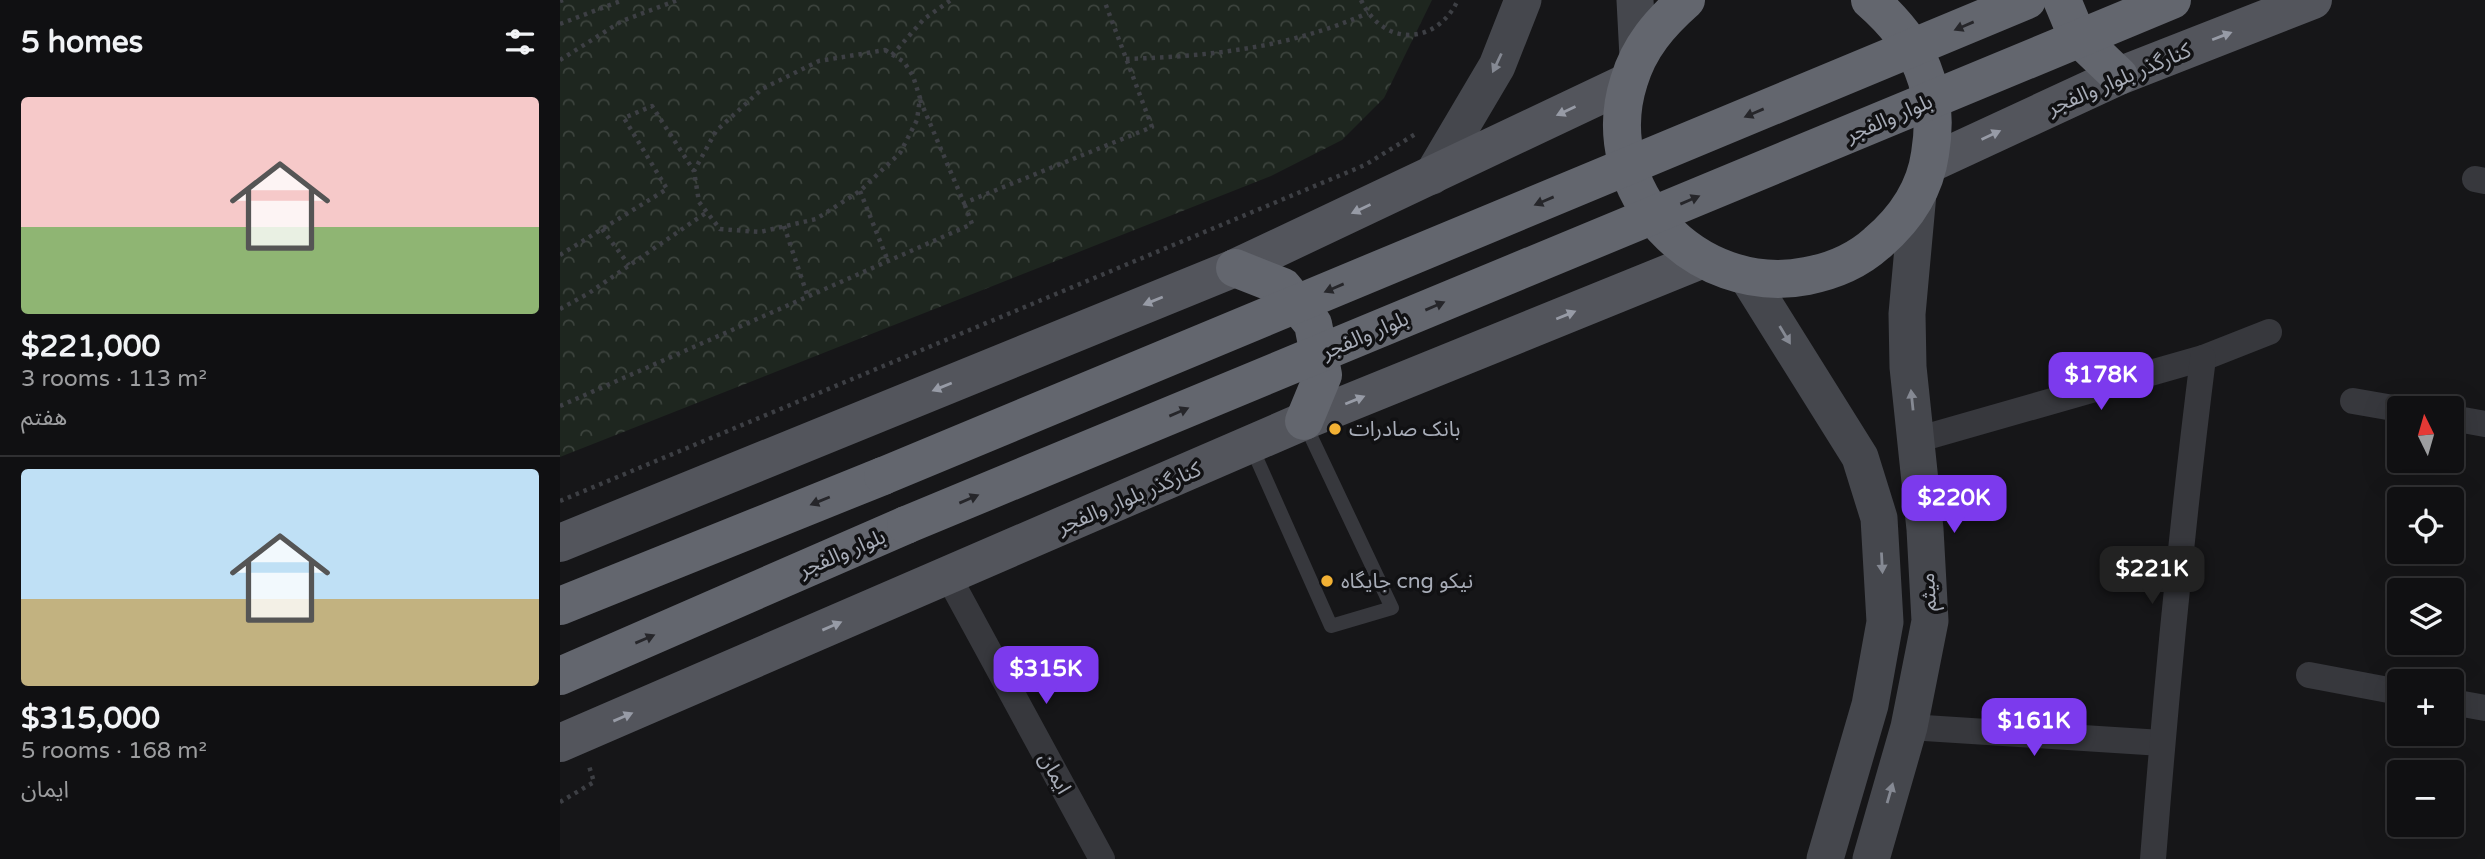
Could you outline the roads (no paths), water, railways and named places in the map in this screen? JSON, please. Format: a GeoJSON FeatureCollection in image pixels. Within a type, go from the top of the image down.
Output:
{"type":"FeatureCollection","features":[{"type":"Feature","properties":{"kind":"highway"},"geometry":{"type":"LineString","coordinates":[[1686,0],[1660,23],[1633,69],[1623,108],[1625,154],[1639,196],[1665,233],[1701,260],[1748,278],[1789,280],[1829,272],[1865,254],[1896,227],[1923,179],[1934,134],[1932,103],[1925,73],[1912,45],[1893,21],[1870,0]]}},
{"type":"Feature","properties":{"kind":"highway"},"geometry":{"type":"LineString","coordinates":[[560,606],[883,476],[2028,0]]}},
{"type":"Feature","properties":{"kind":"highway"},"geometry":{"type":"LineString","coordinates":[[2062,0],[2077,36],[2119,76]]}},
{"type":"Feature","properties":{"kind":"highway","name":"بلوار والفجر"},"geometry":{"type":"LineString","coordinates":[[560,676],[906,525],[2172,0]]}},
{"type":"Feature","properties":{"kind":"highway"},"geometry":{"type":"LineString","coordinates":[[1235,268],[1283,287],[1313,324],[1323,376],[1304,421]]}},
{"type":"Feature","properties":{"kind":"main road"},"geometry":{"type":"LineString","coordinates":[[1432,176],[1497,66],[1523,0]]}},
{"type":"Feature","properties":{"kind":"main road"},"geometry":{"type":"LineString","coordinates":[[560,542],[1235,268],[1432,176],[1633,69],[1635,0]]}},
{"type":"Feature","properties":{"kind":"main road","name":"کنارگذر بلوار والفجر"},"geometry":{"type":"LineString","coordinates":[[1923,179],[2119,76],[2313,0]]}},
{"type":"Feature","properties":{"kind":"main road","name":"میثم"},"geometry":{"type":"LineString","coordinates":[[1871,859],[1909,727],[1930,621],[1925,529],[1908,367],[1907,314],[1923,179]]}},
{"type":"Feature","properties":{"kind":"main road","name":"کنارگذر بلوار والفجر"},"geometry":{"type":"LineString","coordinates":[[560,743],[1304,421],[1701,260]]}},
{"type":"Feature","properties":{"kind":"main road"},"geometry":{"type":"LineString","coordinates":[[1748,278],[1860,457],[1879,518],[1885,622],[1870,705],[1825,859]]}},
{"type":"Feature","properties":{"kind":"street"},"geometry":{"type":"LineString","coordinates":[[1916,440],[2203,358],[2269,332]]}},
{"type":"Feature","properties":{"kind":"street"},"geometry":{"type":"LineString","coordinates":[[2153,859],[2162,743],[2203,358]]}},
{"type":"Feature","properties":{"kind":"street"},"geometry":{"type":"LineString","coordinates":[[2353,401],[2387,407]]}},
{"type":"Feature","properties":{"kind":"street"},"geometry":{"type":"LineString","coordinates":[[2464,420],[2485,424]]}},
{"type":"Feature","properties":{"kind":"street","name":"ایمان"},"geometry":{"type":"LineString","coordinates":[[948,576],[1102,859]]}},
{"type":"Feature","properties":{"kind":"street"},"geometry":{"type":"LineString","coordinates":[[2309,675],[2387,690]]}},
{"type":"Feature","properties":{"kind":"street"},"geometry":{"type":"LineString","coordinates":[[2464,704],[2485,708]]}},
{"type":"Feature","properties":{"kind":"street"},"geometry":{"type":"LineString","coordinates":[[1909,727],[2162,743]]}},
{"type":"Feature","properties":{"kind":"lane"},"geometry":{"type":"LineString","coordinates":[[1250,445],[1331,626],[1392,608],[1304,421]]}},
{"type":"Feature","properties":{"kind":"place","name":"بانک صادرات"},"geometry":{"type":"Point","coordinates":[1335,429]}},
{"type":"Feature","properties":{"kind":"place","name":"جایگاه cng نیکو"},"geometry":{"type":"Point","coordinates":[1327,581]}}]}
